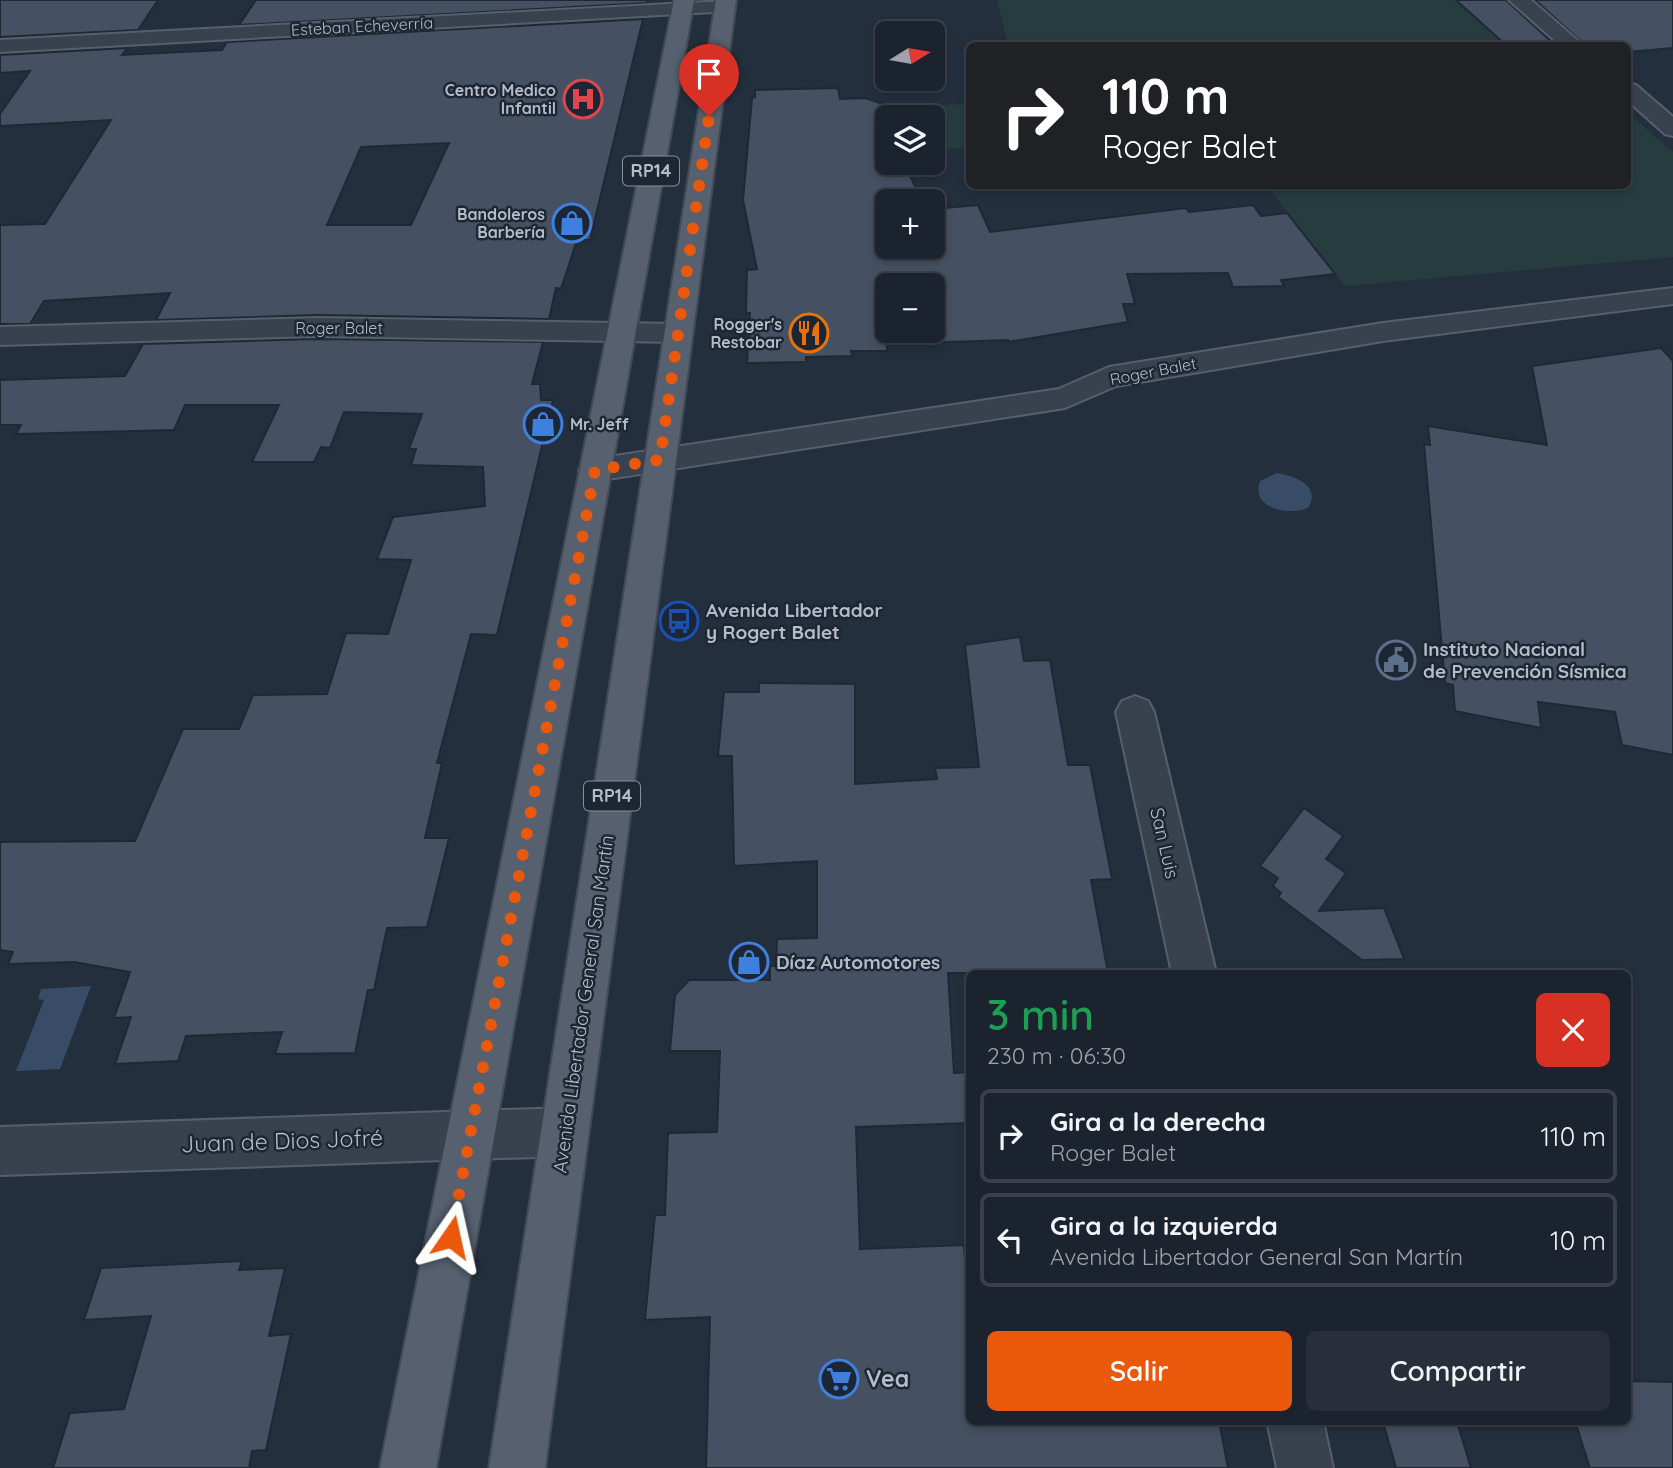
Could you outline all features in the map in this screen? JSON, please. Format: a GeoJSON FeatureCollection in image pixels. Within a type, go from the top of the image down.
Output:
{"type":"FeatureCollection","features":[{"type":"Feature","properties":{"kind":"main road","name":"Avenida Libertador General San Martín"},"geometry":{"type":"LineString","coordinates":[[517,1468],[725,4]]}},
{"type":"Feature","properties":{"kind":"main road","name":"RP14"},"geometry":{"type":"LineString","coordinates":[[408,1468],[683,5]]}},
{"type":"Feature","properties":{"kind":"street"},"geometry":{"type":"LineString","coordinates":[[1520,0],[1569,42]]}},
{"type":"Feature","properties":{"kind":"street","name":"Esteban Echeverría"},"geometry":{"type":"LineString","coordinates":[[0,46],[725,4]]}},
{"type":"Feature","properties":{"kind":"street"},"geometry":{"type":"LineString","coordinates":[[1632,94],[1673,94]]}},
{"type":"Feature","properties":{"kind":"street"},"geometry":{"type":"LineString","coordinates":[[1632,94],[1673,129]]}},
{"type":"Feature","properties":{"kind":"street","name":"Roger Balet"},"geometry":{"type":"LineString","coordinates":[[595,470],[1065,398],[1109,377],[1356,337],[1673,296]]}},
{"type":"Feature","properties":{"kind":"street","name":"Roger Balet"},"geometry":{"type":"LineString","coordinates":[[0,336],[317,327],[679,333]]}},
{"type":"Feature","properties":{"kind":"street","name":"San Luis"},"geometry":{"type":"LineString","coordinates":[[1135,712],[1193,970]]}},
{"type":"Feature","properties":{"kind":"street","name":"Juan de Dios Jofré"},"geometry":{"type":"LineString","coordinates":[[0,1151],[565,1132]]}},
{"type":"Feature","properties":{"kind":"street"},"geometry":{"type":"LineString","coordinates":[[1296,1425],[1306,1468]]}},
{"type":"Feature","properties":{"kind":"green space"},"geometry":{"type":"Polygon","coordinates":[[[997,0],[1497,0],[1546,42],[1007,42],[997,0]]]}},
{"type":"Feature","properties":{"kind":"green space"},"geometry":{"type":"Polygon","coordinates":[[[966,104],[966,147],[945,149],[945,105],[966,104]]]}},
{"type":"Feature","properties":{"kind":"green space"},"geometry":{"type":"Polygon","coordinates":[[[875,108],[875,154],[746,162],[750,113],[875,108]]]}},
{"type":"Feature","properties":{"kind":"green space"},"geometry":{"type":"Polygon","coordinates":[[[1631,116],[1673,152],[1673,257],[1345,286],[1269,189],[1631,189],[1631,116]]]}},
{"type":"Feature","properties":{"kind":"water"},"geometry":{"type":"Polygon","coordinates":[[[1277,473],[1298,480],[1309,488],[1312,494],[1308,508],[1291,511],[1266,504],[1258,491],[1260,481],[1277,473]]]}},
{"type":"Feature","properties":{"kind":"water"},"geometry":{"type":"Polygon","coordinates":[[[91,986],[60,1069],[16,1071],[44,1000],[38,999],[41,989],[91,986]]]}},
{"type":"Feature","properties":{"kind":"building"},"geometry":{"type":"Polygon","coordinates":[[[0,0],[158,0],[138,30],[0,37],[0,0]]]}},
{"type":"Feature","properties":{"kind":"building"},"geometry":{"type":"Polygon","coordinates":[[[256,0],[648,0],[647,3],[239,25],[256,0]]]}},
{"type":"Feature","properties":{"kind":"building"},"geometry":{"type":"Polygon","coordinates":[[[1456,0],[1506,0],[1552,42],[1503,42],[1456,0]]]}},
{"type":"Feature","properties":{"kind":"building"},"geometry":{"type":"Polygon","coordinates":[[[1535,0],[1673,0],[1673,48],[1631,52],[1631,42],[1582,42],[1535,0]]]}},
{"type":"Feature","properties":{"kind":"building"},"geometry":{"type":"Polygon","coordinates":[[[643,19],[590,240],[577,240],[561,289],[556,288],[549,319],[317,315],[156,320],[170,293],[44,301],[30,324],[0,324],[0,225],[45,224],[111,120],[0,126],[0,114],[30,71],[0,73],[0,55],[127,48],[122,55],[222,50],[227,42],[643,19]],[[449,143],[361,147],[327,225],[411,225],[449,143]]]}},
{"type":"Feature","properties":{"kind":"building"},"geometry":{"type":"Polygon","coordinates":[[[838,88],[840,99],[865,98],[886,105],[875,105],[875,175],[910,175],[916,189],[875,189],[875,259],[945,259],[945,208],[978,205],[990,232],[1186,208],[1189,212],[1253,205],[1261,216],[1287,213],[1335,274],[1281,280],[1284,286],[1233,287],[1228,273],[1127,274],[1135,304],[1123,304],[1128,322],[1008,342],[945,342],[945,273],[875,273],[875,343],[917,343],[887,344],[887,351],[851,351],[852,356],[806,357],[806,362],[747,363],[750,313],[746,313],[747,270],[757,269],[743,200],[752,98],[755,97],[755,90],[838,88]]]}},
{"type":"Feature","properties":{"kind":"building"},"geometry":{"type":"Polygon","coordinates":[[[317,339],[543,342],[532,384],[540,384],[541,400],[553,400],[546,433],[542,436],[542,446],[497,635],[471,634],[437,763],[442,763],[425,838],[449,838],[427,927],[387,928],[374,990],[368,990],[355,1053],[275,1054],[282,1032],[186,1036],[178,1061],[115,1064],[131,1017],[114,1018],[130,972],[74,962],[8,964],[13,952],[0,950],[0,842],[135,841],[183,729],[239,729],[253,695],[327,694],[346,633],[388,634],[411,560],[377,559],[393,517],[485,506],[483,467],[411,465],[416,449],[409,449],[422,414],[344,412],[330,448],[321,447],[314,462],[252,462],[279,405],[185,405],[174,430],[16,434],[21,425],[0,425],[0,380],[125,376],[143,344],[317,339]]]}},
{"type":"Feature","properties":{"kind":"building"},"geometry":{"type":"Polygon","coordinates":[[[1661,348],[1673,361],[1673,755],[1622,745],[1615,712],[1538,702],[1541,728],[1455,711],[1453,685],[1445,683],[1424,444],[1430,445],[1428,426],[1547,445],[1532,366],[1661,348]]]}},
{"type":"Feature","properties":{"kind":"building"},"geometry":{"type":"Polygon","coordinates":[[[1020,637],[1024,661],[1050,660],[1068,765],[1090,765],[1112,879],[1091,880],[1107,970],[966,970],[966,973],[948,973],[954,1073],[966,1072],[966,1123],[856,1127],[860,1249],[964,1245],[966,1425],[1220,1425],[1228,1468],[706,1468],[710,1317],[645,1320],[655,1215],[665,1215],[668,1133],[717,1132],[720,1051],[670,1051],[675,995],[689,980],[770,980],[770,966],[776,966],[777,939],[817,938],[817,861],[734,866],[732,756],[718,756],[724,692],[759,692],[759,683],[855,684],[855,784],[937,779],[935,768],[979,767],[965,645],[1020,637]]]}},
{"type":"Feature","properties":{"kind":"building"},"geometry":{"type":"Polygon","coordinates":[[[1304,808],[1343,836],[1326,859],[1346,873],[1319,911],[1384,908],[1404,959],[1362,960],[1278,897],[1281,893],[1273,886],[1278,878],[1260,866],[1304,808]]]}},
{"type":"Feature","properties":{"kind":"building"},"geometry":{"type":"Polygon","coordinates":[[[242,1261],[239,1270],[285,1268],[269,1336],[291,1334],[266,1450],[252,1451],[249,1468],[53,1468],[70,1413],[124,1409],[151,1316],[84,1320],[101,1268],[242,1261]]]}},
{"type":"Feature","properties":{"kind":"building"},"geometry":{"type":"Polygon","coordinates":[[[1631,1381],[1673,1382],[1673,1468],[1590,1468],[1576,1425],[1631,1425],[1631,1381]]]}},
{"type":"Feature","properties":{"kind":"building"},"geometry":{"type":"Polygon","coordinates":[[[1384,1425],[1458,1425],[1471,1468],[1396,1468],[1384,1425]]]}},
{"type":"Feature","properties":{"kind":"place","name":"Centro Medico Infantil"},"geometry":{"type":"Point","coordinates":[583,99]}},
{"type":"Feature","properties":{"kind":"place","name":"Bandoleros Barbería"},"geometry":{"type":"Point","coordinates":[572,223]}},
{"type":"Feature","properties":{"kind":"place","name":"Rogger's Restobar"},"geometry":{"type":"Point","coordinates":[809,333]}},
{"type":"Feature","properties":{"kind":"place","name":"Mr. Jeff"},"geometry":{"type":"Point","coordinates":[543,424]}},
{"type":"Feature","properties":{"kind":"place","name":"Avenida Libertador y Rogert Balet"},"geometry":{"type":"Point","coordinates":[679,621]}},
{"type":"Feature","properties":{"kind":"place","name":"Instituto Nacional de Prevención Sísmica"},"geometry":{"type":"Point","coordinates":[1396,660]}},
{"type":"Feature","properties":{"kind":"place","name":"Díaz Automotores"},"geometry":{"type":"Point","coordinates":[749,962]}},
{"type":"Feature","properties":{"kind":"place","name":"Vea"},"geometry":{"type":"Point","coordinates":[839,1379]}},
{"type":"Feature","properties":{"kind":"route"},"geometry":{"type":"LineString","coordinates":[[451,1237],[595,470],[660,460],[709,116]]}}]}
